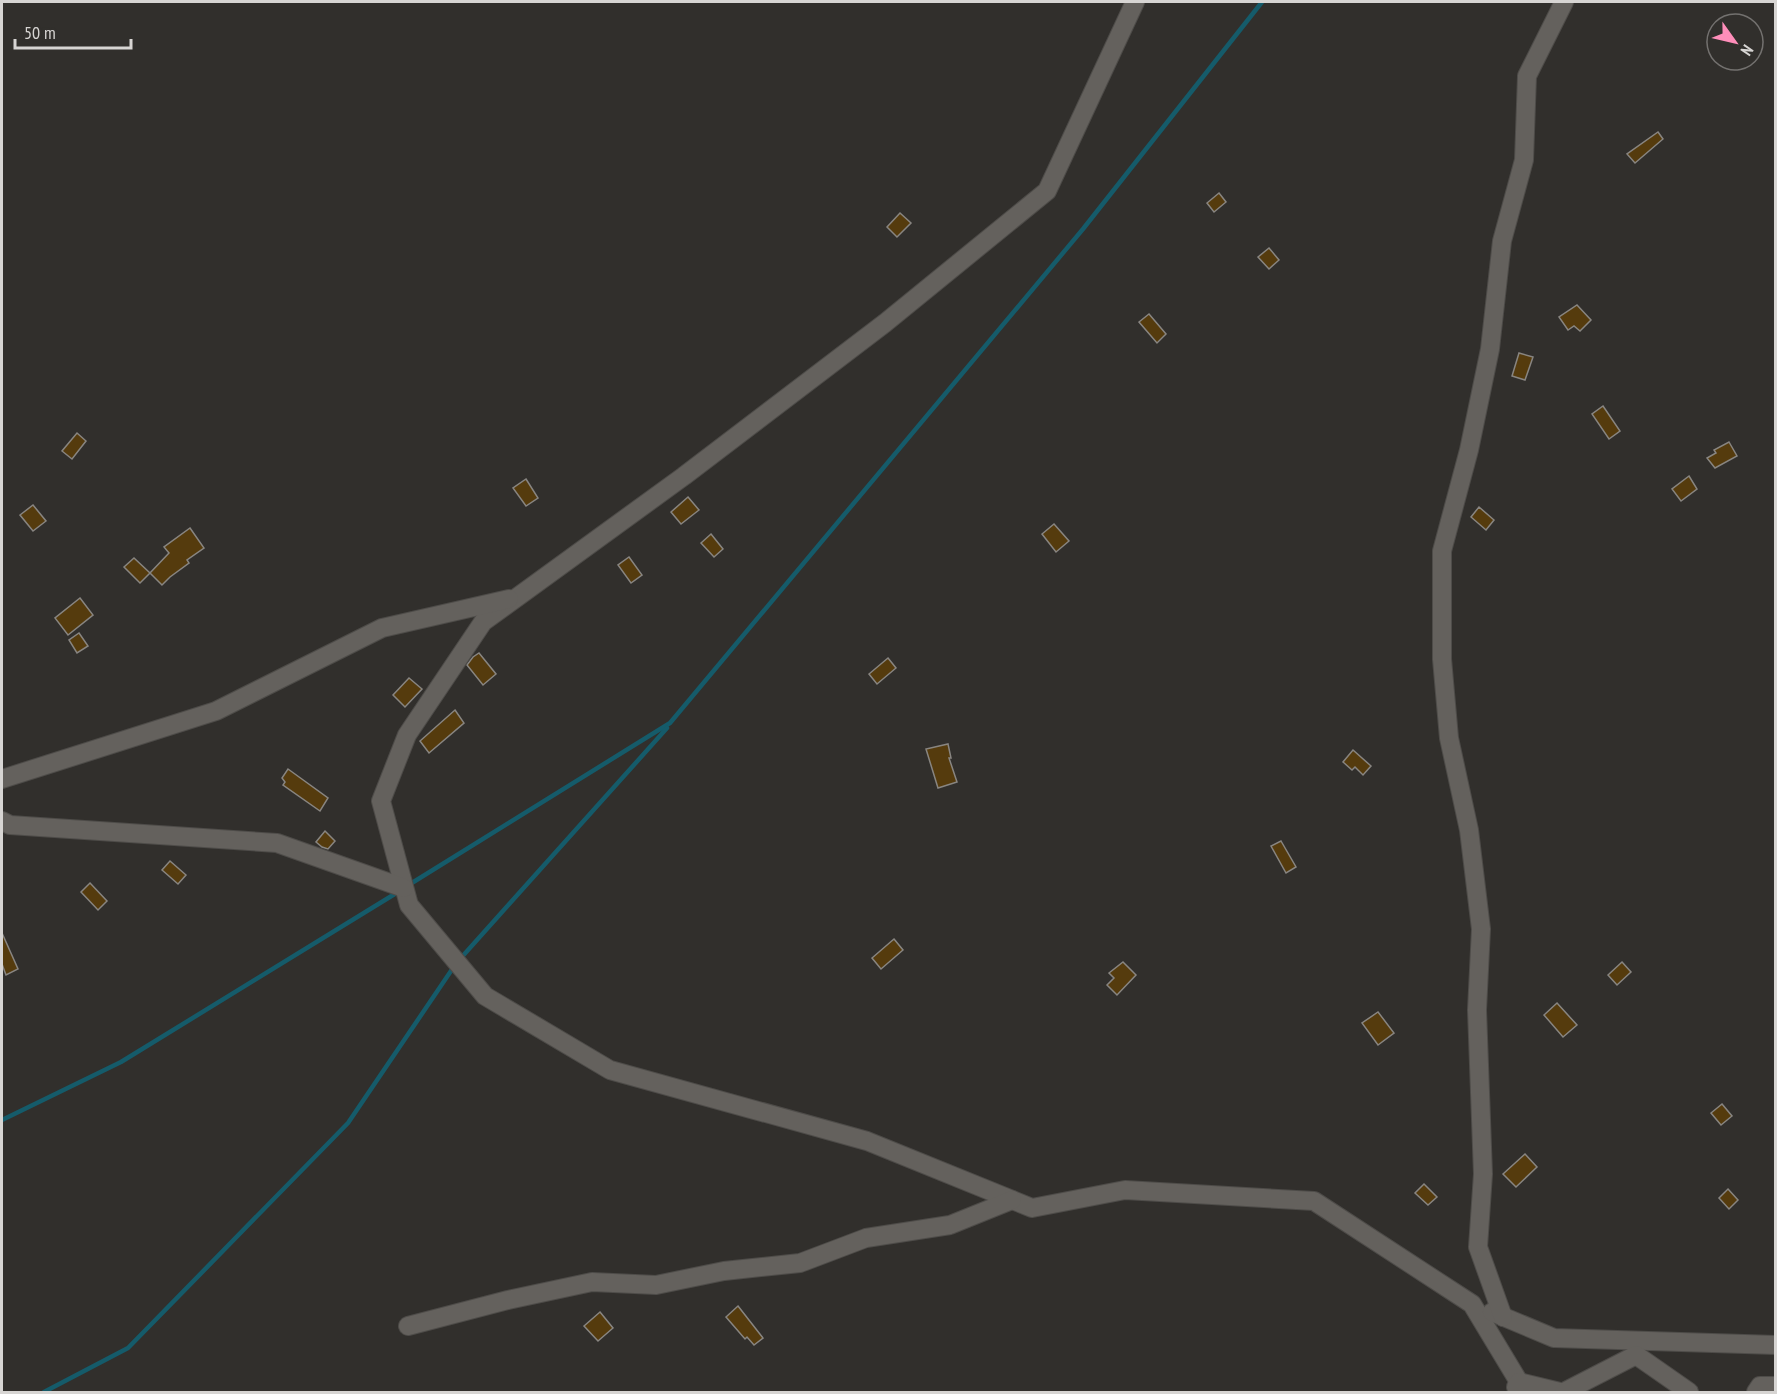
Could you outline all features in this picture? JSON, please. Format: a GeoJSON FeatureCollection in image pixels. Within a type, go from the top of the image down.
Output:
{"type":"FeatureCollection","features":[{"type":"Feature","properties":{"kind":"street"},"geometry":{"type":"LineString","coordinates":[[1135,2],[1047,190],[876,330],[684,476],[483,622],[407,735],[381,801],[409,905],[485,996],[610,1070],[867,1141],[1032,1208],[1125,1190],[1314,1201],[1472,1304],[1554,1338],[1776,1345]]}},
{"type":"Feature","properties":{"kind":"street"},"geometry":{"type":"LineString","coordinates":[[1503,1317],[1478,1247],[1483,1174],[1477,1010],[1481,928],[1469,830],[1449,738],[1442,659],[1442,551],[1469,450],[1490,349],[1502,242],[1524,160],[1527,76],[1564,2]]}},
{"type":"Feature","properties":{"kind":"street"},"geometry":{"type":"LineString","coordinates":[[2,779],[216,711],[382,628],[517,598]]}},
{"type":"Feature","properties":{"kind":"street"},"geometry":{"type":"LineString","coordinates":[[2,821],[10,825],[277,843],[404,888]]}},
{"type":"Feature","properties":{"kind":"street"},"geometry":{"type":"LineString","coordinates":[[408,1326],[508,1300],[592,1282],[656,1285],[724,1271],[800,1263],[866,1238],[950,1225],[1012,1200]]}},
{"type":"Feature","properties":{"kind":"street"},"geometry":{"type":"LineString","coordinates":[[1472,1304],[1519,1389],[1562,1392],[1636,1355],[1689,1392]]}},
{"type":"Feature","properties":{"kind":"street"},"geometry":{"type":"LineString","coordinates":[[1756,1392],[1760,1386],[1776,1386]]}},
{"type":"Feature","properties":{"kind":"building"},"geometry":{"type":"Polygon","coordinates":[[[1658,132],[1663,139],[1635,163],[1627,154],[1658,132]]]}},
{"type":"Feature","properties":{"kind":"building"},"geometry":{"type":"Polygon","coordinates":[[[1219,193],[1226,202],[1214,212],[1207,203],[1219,193]]]}},
{"type":"Feature","properties":{"kind":"building"},"geometry":{"type":"Polygon","coordinates":[[[900,213],[911,223],[897,237],[887,227],[900,213]]]}},
{"type":"Feature","properties":{"kind":"building"},"geometry":{"type":"Polygon","coordinates":[[[1269,248],[1279,260],[1269,269],[1258,257],[1269,248]]]}},
{"type":"Feature","properties":{"kind":"building"},"geometry":{"type":"Polygon","coordinates":[[[1577,305],[1591,320],[1580,331],[1574,326],[1568,330],[1559,317],[1577,305]]]}},
{"type":"Feature","properties":{"kind":"building"},"geometry":{"type":"Polygon","coordinates":[[[1149,314],[1166,334],[1157,343],[1139,322],[1149,314]]]}},
{"type":"Feature","properties":{"kind":"building"},"geometry":{"type":"Polygon","coordinates":[[[1519,353],[1533,357],[1525,380],[1512,376],[1519,353]]]}},
{"type":"Feature","properties":{"kind":"building"},"geometry":{"type":"Polygon","coordinates":[[[1603,406],[1620,431],[1609,439],[1592,414],[1603,406]]]}},
{"type":"Feature","properties":{"kind":"building"},"geometry":{"type":"Polygon","coordinates":[[[77,433],[86,441],[72,459],[62,451],[77,433]]]}},
{"type":"Feature","properties":{"kind":"building"},"geometry":{"type":"Polygon","coordinates":[[[1729,442],[1737,456],[1715,468],[1707,458],[1716,453],[1714,450],[1729,442]]]}},
{"type":"Feature","properties":{"kind":"building"},"geometry":{"type":"Polygon","coordinates":[[[1689,476],[1697,489],[1681,501],[1672,489],[1689,476]]]}},
{"type":"Feature","properties":{"kind":"building"},"geometry":{"type":"Polygon","coordinates":[[[526,479],[538,498],[526,506],[513,488],[526,479]]]}},
{"type":"Feature","properties":{"kind":"building"},"geometry":{"type":"Polygon","coordinates":[[[688,497],[699,510],[681,524],[671,512],[688,497]]]}},
{"type":"Feature","properties":{"kind":"building"},"geometry":{"type":"Polygon","coordinates":[[[33,505],[46,521],[33,531],[20,515],[33,505]]]}},
{"type":"Feature","properties":{"kind":"building"},"geometry":{"type":"Polygon","coordinates":[[[1479,507],[1494,520],[1486,530],[1471,517],[1479,507]]]}},
{"type":"Feature","properties":{"kind":"building"},"geometry":{"type":"Polygon","coordinates":[[[1054,524],[1069,541],[1056,552],[1042,534],[1054,524]]]}},
{"type":"Feature","properties":{"kind":"building"},"geometry":{"type":"Polygon","coordinates":[[[190,528],[204,548],[187,560],[189,563],[162,585],[150,573],[169,553],[164,547],[190,528]]]}},
{"type":"Feature","properties":{"kind":"building"},"geometry":{"type":"Polygon","coordinates":[[[711,534],[723,549],[714,557],[701,543],[711,534]]]}},
{"type":"Feature","properties":{"kind":"building"},"geometry":{"type":"Polygon","coordinates":[[[629,557],[642,575],[631,583],[618,565],[629,557]]]}},
{"type":"Feature","properties":{"kind":"building"},"geometry":{"type":"Polygon","coordinates":[[[134,558],[150,573],[140,583],[124,567],[134,558]]]}},
{"type":"Feature","properties":{"kind":"building"},"geometry":{"type":"Polygon","coordinates":[[[80,598],[93,615],[68,635],[55,618],[80,598]]]}},
{"type":"Feature","properties":{"kind":"building"},"geometry":{"type":"Polygon","coordinates":[[[79,633],[88,646],[77,653],[69,640],[79,633]]]}},
{"type":"Feature","properties":{"kind":"building"},"geometry":{"type":"Polygon","coordinates":[[[479,653],[496,674],[483,685],[467,665],[479,653]]]}},
{"type":"Feature","properties":{"kind":"building"},"geometry":{"type":"Polygon","coordinates":[[[888,658],[896,668],[877,684],[869,674],[888,658]]]}},
{"type":"Feature","properties":{"kind":"building"},"geometry":{"type":"Polygon","coordinates":[[[409,678],[422,689],[405,707],[393,695],[409,678]]]}},
{"type":"Feature","properties":{"kind":"building"},"geometry":{"type":"Polygon","coordinates":[[[455,710],[464,723],[429,753],[420,741],[455,710]]]}},
{"type":"Feature","properties":{"kind":"building"},"geometry":{"type":"Polygon","coordinates":[[[948,744],[951,758],[949,758],[957,782],[938,788],[926,749],[948,744]]]}},
{"type":"Feature","properties":{"kind":"building"},"geometry":{"type":"Polygon","coordinates":[[[1353,750],[1371,766],[1363,775],[1355,767],[1352,770],[1343,762],[1353,750]]]}},
{"type":"Feature","properties":{"kind":"building"},"geometry":{"type":"Polygon","coordinates":[[[288,769],[328,798],[320,811],[283,785],[285,782],[282,778],[288,769]]]}},
{"type":"Feature","properties":{"kind":"building"},"geometry":{"type":"Polygon","coordinates":[[[325,831],[335,841],[328,849],[316,842],[325,831]]]}},
{"type":"Feature","properties":{"kind":"building"},"geometry":{"type":"Polygon","coordinates":[[[1281,841],[1296,867],[1286,873],[1271,846],[1281,841]]]}},
{"type":"Feature","properties":{"kind":"building"},"geometry":{"type":"Polygon","coordinates":[[[170,861],[186,875],[178,884],[162,870],[170,861]]]}},
{"type":"Feature","properties":{"kind":"building"},"geometry":{"type":"Polygon","coordinates":[[[90,883],[107,901],[98,910],[81,892],[90,883]]]}},
{"type":"Feature","properties":{"kind":"building"},"geometry":{"type":"Polygon","coordinates":[[[2,933],[18,969],[6,975],[2,964],[2,933]]]}},
{"type":"Feature","properties":{"kind":"building"},"geometry":{"type":"Polygon","coordinates":[[[894,939],[903,950],[881,969],[872,958],[894,939]]]}},
{"type":"Feature","properties":{"kind":"building"},"geometry":{"type":"Polygon","coordinates":[[[1123,962],[1136,975],[1117,995],[1107,985],[1114,978],[1109,973],[1123,962]]]}},
{"type":"Feature","properties":{"kind":"building"},"geometry":{"type":"Polygon","coordinates":[[[1622,962],[1631,972],[1617,985],[1608,975],[1622,962]]]}},
{"type":"Feature","properties":{"kind":"building"},"geometry":{"type":"Polygon","coordinates":[[[1557,1003],[1577,1025],[1563,1037],[1544,1015],[1557,1003]]]}},
{"type":"Feature","properties":{"kind":"building"},"geometry":{"type":"Polygon","coordinates":[[[1378,1012],[1394,1033],[1378,1045],[1362,1023],[1378,1012]]]}},
{"type":"Feature","properties":{"kind":"building"},"geometry":{"type":"Polygon","coordinates":[[[1722,1104],[1732,1116],[1721,1125],[1711,1113],[1722,1104]]]}},
{"type":"Feature","properties":{"kind":"building"},"geometry":{"type":"Polygon","coordinates":[[[1525,1154],[1537,1167],[1516,1187],[1503,1174],[1525,1154]]]}},
{"type":"Feature","properties":{"kind":"building"},"geometry":{"type":"Polygon","coordinates":[[[1424,1184],[1437,1197],[1428,1205],[1415,1193],[1424,1184]]]}},
{"type":"Feature","properties":{"kind":"building"},"geometry":{"type":"Polygon","coordinates":[[[1728,1189],[1738,1200],[1729,1209],[1719,1198],[1728,1189]]]}},
{"type":"Feature","properties":{"kind":"building"},"geometry":{"type":"Polygon","coordinates":[[[738,1306],[763,1338],[754,1345],[747,1337],[745,1339],[726,1317],[738,1306]]]}},
{"type":"Feature","properties":{"kind":"building"},"geometry":{"type":"Polygon","coordinates":[[[600,1312],[613,1328],[598,1341],[584,1326],[600,1312]]]}},
{"type":"Feature","properties":{"kind":"waterway"},"geometry":{"type":"LineString","coordinates":[[407,886],[670,723],[1083,229],[1262,2]]}},
{"type":"Feature","properties":{"kind":"waterway"},"geometry":{"type":"LineString","coordinates":[[460,959],[667,728]]}},
{"type":"Feature","properties":{"kind":"waterway"},"geometry":{"type":"LineString","coordinates":[[2,1120],[121,1062],[398,892]]}},
{"type":"Feature","properties":{"kind":"waterway"},"geometry":{"type":"LineString","coordinates":[[44,1392],[128,1348],[348,1123],[455,965]]}}]}
